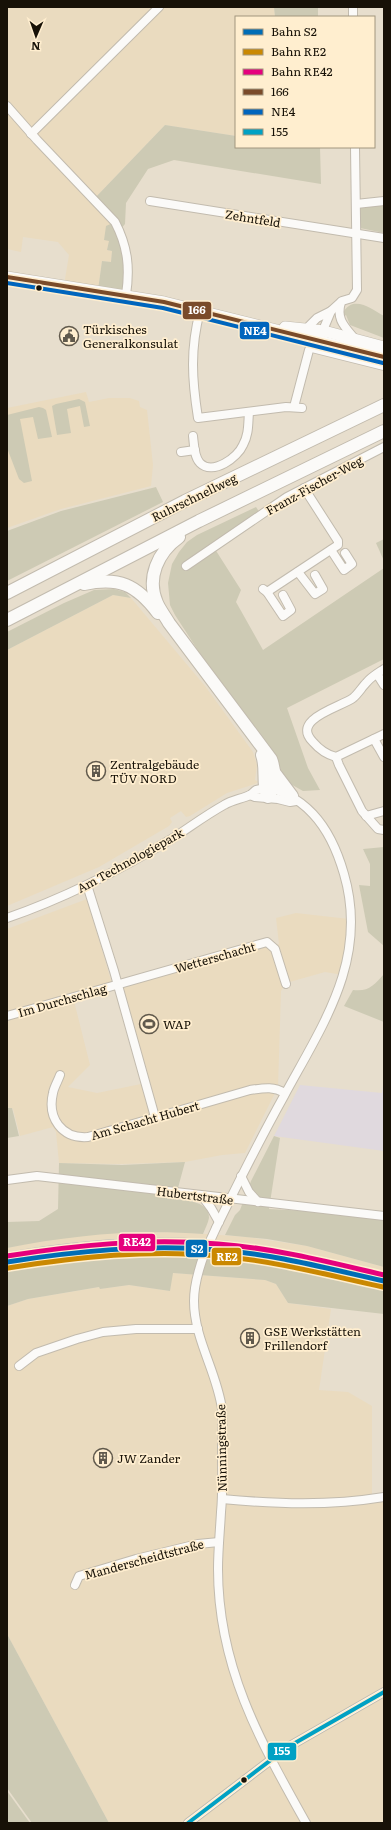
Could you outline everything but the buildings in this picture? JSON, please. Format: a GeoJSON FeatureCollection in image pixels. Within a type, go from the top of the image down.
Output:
{"type":"FeatureCollection","features":[{"type":"Feature","properties":{"kind":"highway","name":"Ruhrschnellweg"},"geometry":{"type":"LineString","coordinates":[[7,593],[185,501],[384,405]]}},
{"type":"Feature","properties":{"kind":"highway","name":"Ruhrschnellweg"},"geometry":{"type":"LineString","coordinates":[[7,620],[199,521],[384,431]]}},
{"type":"Feature","properties":{"kind":"highway"},"geometry":{"type":"LineString","coordinates":[[199,521],[168,546],[158,560],[153,580],[153,591],[157,603],[169,622],[264,748],[272,763],[274,772],[294,798]]}},
{"type":"Feature","properties":{"kind":"highway"},"geometry":{"type":"LineString","coordinates":[[69,587],[103,581],[116,582],[126,584],[139,591],[148,600],[260,750],[265,763],[268,792]]}},
{"type":"Feature","properties":{"kind":"highway"},"geometry":{"type":"LineString","coordinates":[[268,792],[274,772]]}},
{"type":"Feature","properties":{"kind":"main road"},"geometry":{"type":"LineString","coordinates":[[7,277],[126,295],[318,339],[384,357]]}},
{"type":"Feature","properties":{"kind":"main road"},"geometry":{"type":"LineString","coordinates":[[265,327],[307,328],[318,339],[354,338],[384,347]]}},
{"type":"Feature","properties":{"kind":"street"},"geometry":{"type":"LineString","coordinates":[[31,134],[159,7]]}},
{"type":"Feature","properties":{"kind":"street"},"geometry":{"type":"LineString","coordinates":[[7,106],[31,134],[115,222],[122,235],[127,251],[129,273],[126,295]]}},
{"type":"Feature","properties":{"kind":"street"},"geometry":{"type":"LineString","coordinates":[[294,407],[309,350],[318,339],[332,311],[341,302],[352,298],[356,290],[355,148]]}},
{"type":"Feature","properties":{"kind":"street","name":"Zehntfeld"},"geometry":{"type":"LineString","coordinates":[[150,201],[384,238]]}},
{"type":"Feature","properties":{"kind":"street"},"geometry":{"type":"LineString","coordinates":[[356,204],[384,201]]}},
{"type":"Feature","properties":{"kind":"street"},"geometry":{"type":"LineString","coordinates":[[341,302],[339,312],[342,324],[354,338]]}},
{"type":"Feature","properties":{"kind":"street"},"geometry":{"type":"LineString","coordinates":[[200,311],[194,336],[192,361],[198,418],[294,407],[302,408]]}},
{"type":"Feature","properties":{"kind":"street"},"geometry":{"type":"LineString","coordinates":[[307,328],[317,318],[332,311]]}},
{"type":"Feature","properties":{"kind":"street"},"geometry":{"type":"LineString","coordinates":[[318,339],[384,366]]}},
{"type":"Feature","properties":{"kind":"street"},"geometry":{"type":"LineString","coordinates":[[193,436],[195,450],[200,463],[208,467],[216,467],[235,455],[243,446],[248,434],[249,412]]}},
{"type":"Feature","properties":{"kind":"street","name":"Franz-Fischer-Weg"},"geometry":{"type":"LineString","coordinates":[[186,566],[287,497],[384,448]]}},
{"type":"Feature","properties":{"kind":"street"},"geometry":{"type":"LineString","coordinates":[[181,452],[195,450]]}},
{"type":"Feature","properties":{"kind":"street"},"geometry":{"type":"LineString","coordinates":[[283,595],[291,610],[283,616],[265,590],[298,572],[338,545],[338,541],[304,488]]}},
{"type":"Feature","properties":{"kind":"street"},"geometry":{"type":"LineString","coordinates":[[331,550],[344,570],[352,564],[345,553]]}},
{"type":"Feature","properties":{"kind":"street"},"geometry":{"type":"LineString","coordinates":[[298,572],[315,594],[323,589],[315,575]]}},
{"type":"Feature","properties":{"kind":"street"},"geometry":{"type":"LineString","coordinates":[[384,685],[380,672],[367,682],[352,699],[339,707],[322,712],[310,725],[309,736],[313,742],[328,754],[336,756],[357,749],[381,735],[384,757]]}},
{"type":"Feature","properties":{"kind":"street"},"geometry":{"type":"LineString","coordinates":[[336,756],[339,765],[366,816],[376,825],[378,829],[384,830]]}},
{"type":"Feature","properties":{"kind":"street","name":"Am Technologiepark"},"geometry":{"type":"LineString","coordinates":[[7,918],[87,885],[173,838],[225,804],[250,795],[255,797],[268,792],[294,798],[307,808],[323,827],[340,861],[350,899],[352,928],[348,958],[333,1004],[285,1094]]}},
{"type":"Feature","properties":{"kind":"street"},"geometry":{"type":"LineString","coordinates":[[366,816],[382,812]]}},
{"type":"Feature","properties":{"kind":"street"},"geometry":{"type":"LineString","coordinates":[[376,825],[382,812]]}},
{"type":"Feature","properties":{"kind":"street"},"geometry":{"type":"LineString","coordinates":[[87,885],[118,985],[155,1117]]}},
{"type":"Feature","properties":{"kind":"street","name":"Wetterschacht"},"geometry":{"type":"LineString","coordinates":[[118,985],[267,942],[275,949],[286,984]]}},
{"type":"Feature","properties":{"kind":"street","name":"Im Durchschlag"},"geometry":{"type":"LineString","coordinates":[[7,1016],[118,985]]}},
{"type":"Feature","properties":{"kind":"street","name":"Am Schacht Hubert"},"geometry":{"type":"LineString","coordinates":[[60,1075],[53,1093],[52,1112],[54,1119],[58,1126],[68,1134],[80,1138],[88,1137],[250,1090],[271,1088],[285,1094]]}},
{"type":"Feature","properties":{"kind":"street"},"geometry":{"type":"LineString","coordinates":[[230,1199],[285,1094]]}},
{"type":"Feature","properties":{"kind":"street","name":"Hubertstraße"},"geometry":{"type":"LineString","coordinates":[[7,1180],[37,1176],[384,1216]]}},
{"type":"Feature","properties":{"kind":"street"},"geometry":{"type":"LineString","coordinates":[[241,1176],[249,1192],[258,1202]]}},
{"type":"Feature","properties":{"kind":"street"},"geometry":{"type":"LineString","coordinates":[[202,1196],[211,1208],[217,1225]]}},
{"type":"Feature","properties":{"kind":"street","name":"Nünningstraße"},"geometry":{"type":"LineString","coordinates":[[222,1499],[222,1409],[215,1379],[198,1329],[194,1301],[198,1272],[217,1225],[230,1199]]}},
{"type":"Feature","properties":{"kind":"street"},"geometry":{"type":"LineString","coordinates":[[19,1366],[36,1353],[103,1332],[136,1329],[198,1329]]}},
{"type":"Feature","properties":{"kind":"street"},"geometry":{"type":"LineString","coordinates":[[222,1499],[302,1504],[342,1502],[384,1497]]}},
{"type":"Feature","properties":{"kind":"street","name":"Manderscheidtstraße"},"geometry":{"type":"LineString","coordinates":[[222,1499],[218,1542],[220,1604],[233,1669],[245,1706],[271,1759],[306,1823]]}},
{"type":"Feature","properties":{"kind":"street","name":"Manderscheidtstraße"},"geometry":{"type":"LineString","coordinates":[[75,1585],[79,1576],[98,1570],[198,1544],[218,1542]]}},
{"type":"Feature","properties":{"kind":"street"},"geometry":{"type":"LineString","coordinates":[[188,1823],[271,1759],[315,1730],[384,1692]]}},
{"type":"Feature","properties":{"kind":"shaded area"},"geometry":{"type":"Polygon","coordinates":[[[7,7],[274,7],[275,16],[235,16],[235,136],[165,125],[94,199],[7,106],[7,7]]]}},
{"type":"Feature","properties":{"kind":"shaded area"},"geometry":{"type":"Polygon","coordinates":[[[274,7],[318,7],[318,16],[275,16],[274,7]]]}},
{"type":"Feature","properties":{"kind":"shaded area"},"geometry":{"type":"Polygon","coordinates":[[[7,107],[115,222],[107,250],[112,251],[111,262],[102,261],[98,290],[64,285],[69,255],[58,242],[23,237],[21,252],[7,249],[7,107]]]}},
{"type":"Feature","properties":{"kind":"shaded area"},"geometry":{"type":"Polygon","coordinates":[[[165,125],[235,136],[235,148],[320,148],[321,184],[174,160],[148,169],[126,203],[125,224],[120,230],[94,199],[165,125]]]}},
{"type":"Feature","properties":{"kind":"shaded area"},"geometry":{"type":"Polygon","coordinates":[[[384,203],[384,233],[360,228],[360,206],[384,203]]]}},
{"type":"Feature","properties":{"kind":"shaded area"},"geometry":{"type":"Polygon","coordinates":[[[115,222],[125,247],[125,294],[98,290],[102,261],[111,262],[112,251],[107,250],[109,241],[104,240],[106,226],[115,222]]]}},
{"type":"Feature","properties":{"kind":"shaded area"},"geometry":{"type":"Polygon","coordinates":[[[353,304],[361,304],[384,316],[384,338],[350,325],[346,315],[343,317],[343,315],[346,309],[353,304]]]}},
{"type":"Feature","properties":{"kind":"shaded area"},"geometry":{"type":"Polygon","coordinates":[[[86,392],[89,402],[109,398],[130,398],[139,401],[140,407],[147,410],[153,465],[151,486],[61,509],[7,528],[7,408],[86,392]]]}},
{"type":"Feature","properties":{"kind":"shaded area"},"geometry":{"type":"Polygon","coordinates":[[[79,399],[85,402],[90,426],[84,427],[80,406],[67,409],[71,433],[57,435],[52,406],[79,399]]]}},
{"type":"Feature","properties":{"kind":"shaded area"},"geometry":{"type":"Polygon","coordinates":[[[39,407],[46,410],[52,437],[38,439],[33,417],[20,419],[32,481],[24,483],[19,479],[7,448],[7,415],[39,407]]]}},
{"type":"Feature","properties":{"kind":"shaded area"},"geometry":{"type":"Polygon","coordinates":[[[156,487],[163,502],[7,581],[7,531],[61,511],[156,487]]]}},
{"type":"Feature","properties":{"kind":"shaded area"},"geometry":{"type":"Polygon","coordinates":[[[256,507],[260,513],[213,546],[241,590],[236,602],[263,650],[384,568],[384,659],[287,708],[308,768],[320,790],[303,791],[287,782],[271,749],[199,652],[170,605],[168,583],[172,564],[187,542],[197,535],[256,507]]]}},
{"type":"Feature","properties":{"kind":"shaded area"},"geometry":{"type":"Polygon","coordinates":[[[384,539],[384,561],[376,543],[384,539]]]}},
{"type":"Feature","properties":{"kind":"shaded area"},"geometry":{"type":"Polygon","coordinates":[[[114,589],[125,592],[131,598],[113,595],[7,650],[7,632],[64,603],[94,590],[114,589]]]}},
{"type":"Feature","properties":{"kind":"shaded area"},"geometry":{"type":"Polygon","coordinates":[[[113,595],[131,598],[205,686],[253,752],[257,765],[255,780],[258,782],[227,793],[190,816],[186,817],[181,811],[170,818],[172,822],[169,826],[99,867],[7,906],[7,650],[113,595]]]}},
{"type":"Feature","properties":{"kind":"shaded area"},"geometry":{"type":"Polygon","coordinates":[[[384,847],[384,946],[368,932],[359,885],[370,886],[370,864],[363,849],[384,847]]]}},
{"type":"Feature","properties":{"kind":"shaded area"},"geometry":{"type":"Polygon","coordinates":[[[87,899],[112,984],[74,1001],[90,1065],[68,1087],[97,1093],[141,1084],[116,990],[192,967],[279,944],[276,918],[296,913],[349,919],[343,975],[325,972],[286,983],[281,991],[278,1087],[245,1153],[222,1155],[185,1162],[121,1164],[59,1163],[56,1132],[53,1127],[20,1136],[13,1109],[7,1107],[7,929],[87,899]]]}},
{"type":"Feature","properties":{"kind":"shaded area"},"geometry":{"type":"Polygon","coordinates":[[[384,974],[384,1022],[344,1006],[353,990],[363,990],[371,987],[384,974]]]}},
{"type":"Feature","properties":{"kind":"shaded area"},"geometry":{"type":"Polygon","coordinates":[[[384,1080],[384,1151],[274,1136],[300,1085],[382,1093],[384,1080]]]}},
{"type":"Feature","properties":{"kind":"shaded area"},"geometry":{"type":"Polygon","coordinates":[[[7,1108],[12,1108],[19,1136],[7,1138],[7,1108]]]}},
{"type":"Feature","properties":{"kind":"shaded area"},"geometry":{"type":"Polygon","coordinates":[[[274,1136],[280,1138],[269,1209],[384,1215],[384,1267],[307,1246],[267,1239],[225,1235],[235,1215],[240,1210],[251,1181],[274,1136]]]}},
{"type":"Feature","properties":{"kind":"shaded area"},"geometry":{"type":"Polygon","coordinates":[[[185,1162],[175,1199],[191,1201],[205,1208],[208,1212],[209,1218],[203,1234],[154,1232],[105,1234],[31,1243],[7,1248],[7,1222],[39,1221],[58,1209],[59,1163],[122,1165],[185,1162]]]}},
{"type":"Feature","properties":{"kind":"shaded area"},"geometry":{"type":"Polygon","coordinates":[[[178,1232],[247,1237],[307,1246],[384,1267],[384,1286],[280,1261],[212,1252],[167,1251],[114,1253],[62,1258],[7,1268],[7,1248],[54,1238],[108,1233],[178,1232]]]}},
{"type":"Feature","properties":{"kind":"shaded area"},"geometry":{"type":"Polygon","coordinates":[[[167,1251],[212,1252],[280,1261],[384,1286],[384,1314],[288,1303],[276,1284],[265,1280],[173,1273],[170,1291],[129,1285],[100,1289],[99,1287],[28,1299],[7,1306],[7,1268],[62,1258],[114,1253],[167,1251]]]}},
{"type":"Feature","properties":{"kind":"shaded area"},"geometry":{"type":"Polygon","coordinates":[[[172,1273],[265,1280],[276,1284],[288,1303],[331,1309],[319,1390],[348,1392],[372,1406],[372,1499],[384,1498],[384,1823],[109,1823],[7,1634],[7,1306],[28,1299],[100,1287],[100,1289],[129,1285],[170,1291],[172,1273]]]}},
{"type":"Feature","properties":{"kind":"shaded area"},"geometry":{"type":"Polygon","coordinates":[[[7,1634],[109,1823],[32,1823],[7,1788],[7,1634]]]}},
{"type":"Feature","properties":{"kind":"shaded area"},"geometry":{"type":"Polygon","coordinates":[[[7,1791],[30,1823],[7,1823],[7,1819],[10,1822],[7,1818],[7,1791]]]}},
{"type":"Feature","properties":{"kind":"railway"},"geometry":{"type":"LineString","coordinates":[[7,1254],[97,1242],[157,1239],[188,1240],[248,1245],[316,1258],[384,1274]]}},
{"type":"Feature","properties":{"kind":"rail line","name":"RE42"},"geometry":{"type":"LineString","coordinates":[[7,1256],[86,1246],[138,1242],[191,1242],[239,1246],[281,1252],[384,1275]]}},
{"type":"Feature","properties":{"kind":"rail line","name":"S2"},"geometry":{"type":"LineString","coordinates":[[7,1262],[86,1252],[138,1248],[191,1248],[239,1252],[301,1262],[384,1281]]}},
{"type":"Feature","properties":{"kind":"rail line","name":"RE2"},"geometry":{"type":"LineString","coordinates":[[8,1268],[61,1260],[114,1255],[166,1253],[193,1254],[261,1261],[383,1287]]}},
{"type":"Feature","properties":{"kind":"transit line","name":"166"},"geometry":{"type":"LineString","coordinates":[[7,277],[164,302],[384,357]]}},
{"type":"Feature","properties":{"kind":"transit line","name":"NE4"},"geometry":{"type":"LineString","coordinates":[[7,283],[163,308],[383,363]]}},
{"type":"Feature","properties":{"kind":"transit line","name":"155"},"geometry":{"type":"LineString","coordinates":[[188,1823],[288,1747],[384,1692]]}},
{"type":"Feature","properties":{"kind":"place","name":"Türkisches Generalkonsulat"},"geometry":{"type":"Point","coordinates":[69,336]}},
{"type":"Feature","properties":{"kind":"place","name":"Zentralgebäude TÜV NORD"},"geometry":{"type":"Point","coordinates":[96,771]}},
{"type":"Feature","properties":{"kind":"place","name":"WAP"},"geometry":{"type":"Point","coordinates":[149,1024]}},
{"type":"Feature","properties":{"kind":"place","name":"GSE Werkstätten Frillendorf"},"geometry":{"type":"Point","coordinates":[250,1338]}},
{"type":"Feature","properties":{"kind":"place","name":"JW Zander"},"geometry":{"type":"Point","coordinates":[103,1458]}}]}
